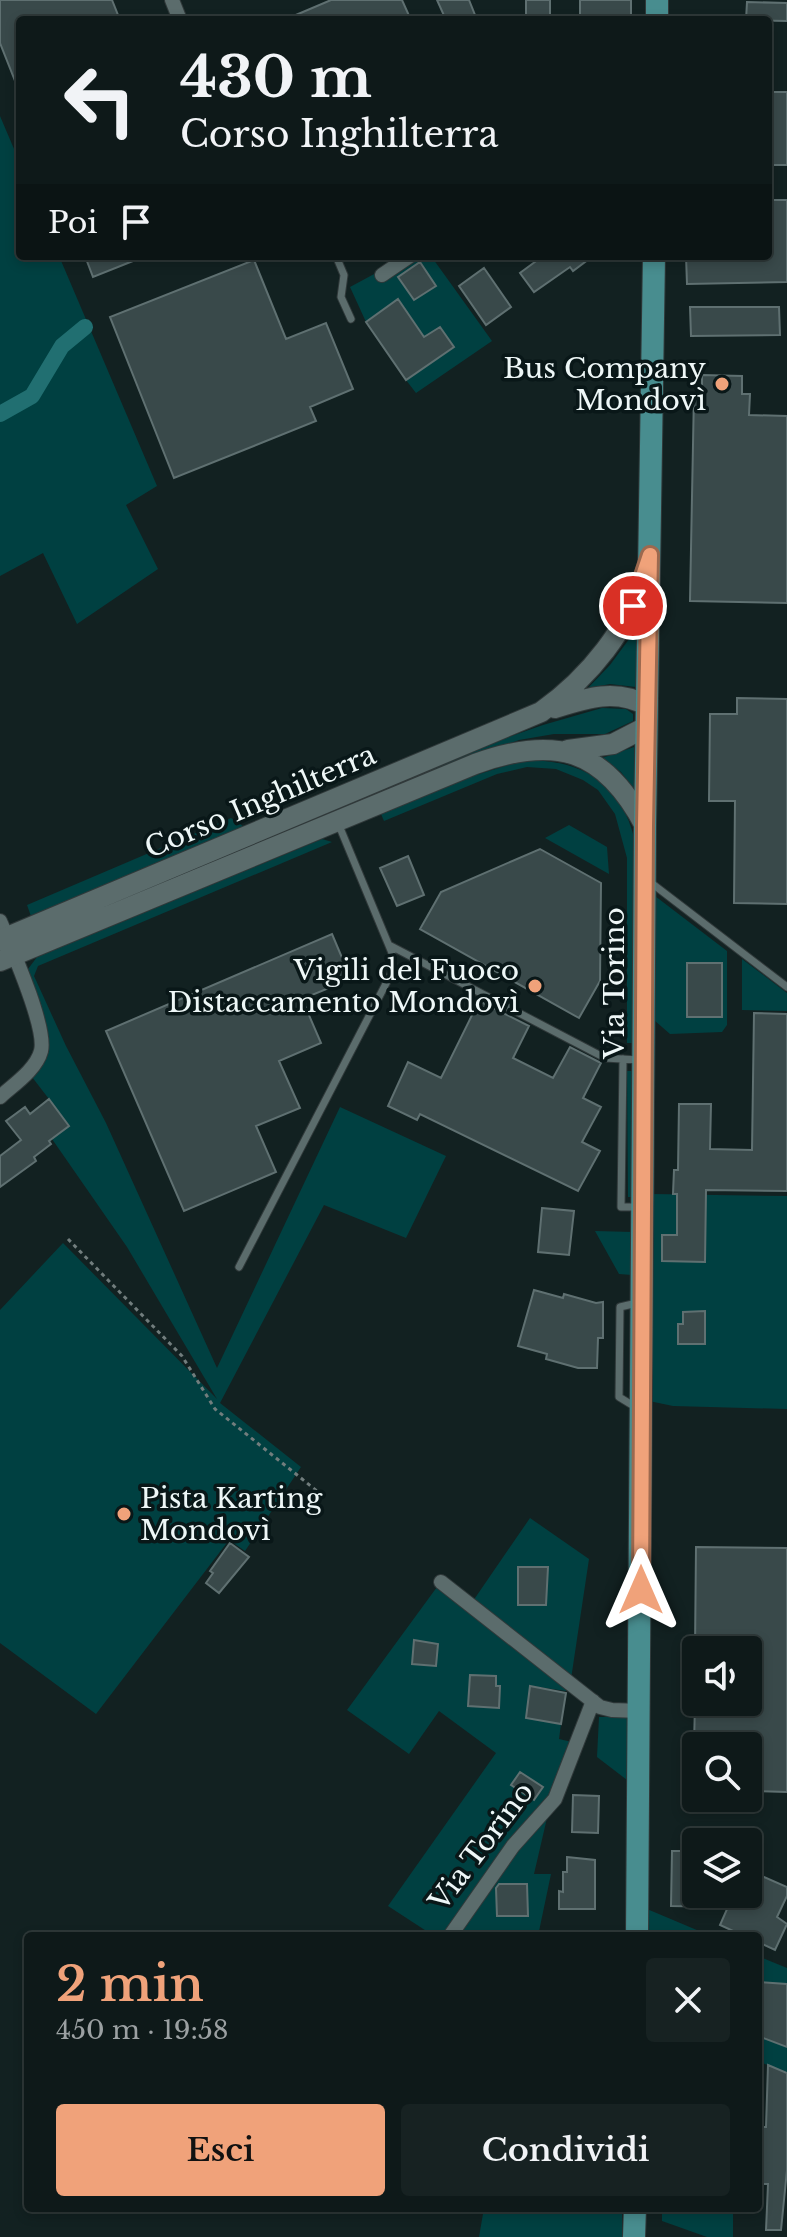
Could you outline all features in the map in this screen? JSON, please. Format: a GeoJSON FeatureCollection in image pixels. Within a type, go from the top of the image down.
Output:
{"type":"FeatureCollection","features":[{"type":"Feature","properties":{"kind":"main road","name":"Via Torino"},"geometry":{"type":"LineString","coordinates":[[637,1932],[643,1207],[633,1060],[645,878],[654,260]]}},
{"type":"Feature","properties":{"kind":"main road"},"geometry":{"type":"LineString","coordinates":[[636,2212],[639,2235]]}},
{"type":"Feature","properties":{"kind":"street"},"geometry":{"type":"LineString","coordinates":[[382,275],[404,260]]}},
{"type":"Feature","properties":{"kind":"street","name":"Corso Inghilterra"},"geometry":{"type":"LineString","coordinates":[[541,712],[577,683],[614,638],[633,606],[650,555]]}},
{"type":"Feature","properties":{"kind":"street","name":"Corso Inghilterra"},"geometry":{"type":"LineString","coordinates":[[4,943],[333,812],[495,757],[527,750],[560,751],[613,744],[647,717],[630,698],[610,695],[541,712],[333,812]]}},
{"type":"Feature","properties":{"kind":"street","name":"Corso Inghilterra"},"geometry":{"type":"LineString","coordinates":[[560,751],[607,773],[626,793],[645,826]]}},
{"type":"Feature","properties":{"kind":"street"},"geometry":{"type":"LineString","coordinates":[[0,1097],[30,1069],[41,1051],[37,1022],[4,943]]}},
{"type":"Feature","properties":{"kind":"street"},"geometry":{"type":"LineString","coordinates":[[441,1582],[593,1701],[606,1709],[640,1711]]}},
{"type":"Feature","properties":{"kind":"street","name":"Via Torino"},"geometry":{"type":"LineString","coordinates":[[453,1932],[518,1838],[555,1799],[593,1701]]}},
{"type":"Feature","properties":{"kind":"lane"},"geometry":{"type":"LineString","coordinates":[[338,260],[344,275],[341,297],[351,319]]}},
{"type":"Feature","properties":{"kind":"lane","name":"Corso Inghilterra"},"geometry":{"type":"LineString","coordinates":[[333,812],[389,945]]}},
{"type":"Feature","properties":{"kind":"lane"},"geometry":{"type":"LineString","coordinates":[[645,878],[787,987]]}},
{"type":"Feature","properties":{"kind":"lane"},"geometry":{"type":"LineString","coordinates":[[389,945],[605,1058],[633,1060]]}},
{"type":"Feature","properties":{"kind":"lane"},"geometry":{"type":"LineString","coordinates":[[239,1267],[391,975],[394,959],[389,945]]}},
{"type":"Feature","properties":{"kind":"path"},"geometry":{"type":"LineString","coordinates":[[68,1239],[182,1356],[215,1409],[322,1495]]}},
{"type":"Feature","properties":{"kind":"shaded area"},"geometry":{"type":"Polygon","coordinates":[[[0,116],[16,154],[16,260],[61,260],[157,486],[126,505],[158,569],[77,624],[43,553],[0,576],[0,116]]]}},
{"type":"Feature","properties":{"kind":"shaded area"},"geometry":{"type":"Polygon","coordinates":[[[414,260],[434,260],[492,341],[416,393],[406,380],[453,346],[440,327],[424,337],[398,300],[366,322],[350,287],[376,273],[382,281],[414,260]]]}},
{"type":"Feature","properties":{"kind":"shaded area"},"geometry":{"type":"Polygon","coordinates":[[[638,627],[636,687],[610,684],[588,688],[610,665],[638,627]]]}},
{"type":"Feature","properties":{"kind":"shaded area"},"geometry":{"type":"Polygon","coordinates":[[[602,708],[626,709],[633,714],[633,721],[605,734],[554,734],[519,740],[373,794],[494,742],[602,708]]]}},
{"type":"Feature","properties":{"kind":"shaded area"},"geometry":{"type":"Polygon","coordinates":[[[634,747],[634,789],[621,772],[602,758],[634,747]]]}},
{"type":"Feature","properties":{"kind":"shaded area"},"geometry":{"type":"Polygon","coordinates":[[[524,760],[563,764],[594,777],[618,801],[627,817],[634,837],[634,1043],[627,1043],[627,858],[615,814],[598,790],[556,769],[527,767],[497,774],[384,821],[381,814],[476,775],[524,760]]]}},
{"type":"Feature","properties":{"kind":"shaded area"},"geometry":{"type":"Polygon","coordinates":[[[231,818],[246,828],[32,919],[27,905],[231,818]]]}},
{"type":"Feature","properties":{"kind":"shaded area"},"geometry":{"type":"Polygon","coordinates":[[[569,825],[607,847],[609,874],[545,838],[569,825]]]}},
{"type":"Feature","properties":{"kind":"shaded area","name":"Pista Karting Mondovì"},"geometry":{"type":"Polygon","coordinates":[[[322,839],[332,842],[38,966],[34,976],[106,1123],[217,1368],[340,1107],[446,1156],[406,1238],[324,1205],[220,1403],[301,1467],[245,1551],[229,1540],[96,1714],[0,1643],[0,1310],[63,1243],[217,1399],[127,1247],[52,1139],[69,1125],[32,1077],[40,1065],[28,969],[37,957],[322,839]]]}},
{"type":"Feature","properties":{"kind":"shaded area"},"geometry":{"type":"Polygon","coordinates":[[[655,896],[727,951],[727,1025],[722,1032],[670,1034],[654,1020],[655,896]]]}},
{"type":"Feature","properties":{"kind":"shaded area"},"geometry":{"type":"Polygon","coordinates":[[[742,959],[787,993],[787,1011],[742,1010],[742,959]]]}},
{"type":"Feature","properties":{"kind":"shaded area"},"geometry":{"type":"Polygon","coordinates":[[[627,1071],[633,1071],[633,1197],[628,1197],[627,1071]]]}},
{"type":"Feature","properties":{"kind":"shaded area"},"geometry":{"type":"Polygon","coordinates":[[[652,1194],[787,1196],[787,1409],[673,1406],[649,1401],[652,1194]]]}},
{"type":"Feature","properties":{"kind":"shaded area"},"geometry":{"type":"Polygon","coordinates":[[[595,1231],[633,1232],[632,1275],[619,1274],[595,1231]]]}},
{"type":"Feature","properties":{"kind":"shaded area"},"geometry":{"type":"Polygon","coordinates":[[[530,1518],[589,1559],[571,1679],[473,1601],[530,1518]]]}},
{"type":"Feature","properties":{"kind":"shaded area"},"geometry":{"type":"Polygon","coordinates":[[[437,1587],[566,1687],[566,1691],[531,1686],[546,1712],[545,1721],[561,1724],[559,1739],[572,1742],[556,1789],[448,1932],[428,1932],[388,1906],[496,1753],[439,1711],[409,1754],[347,1710],[437,1587]]]}},
{"type":"Feature","properties":{"kind":"shaded area"},"geometry":{"type":"Polygon","coordinates":[[[599,1717],[628,1717],[627,1780],[597,1757],[599,1717]]]}},
{"type":"Feature","properties":{"kind":"shaded area"},"geometry":{"type":"Polygon","coordinates":[[[547,1818],[534,1874],[551,1874],[539,1932],[460,1932],[516,1849],[547,1818]]]}},
{"type":"Feature","properties":{"kind":"shaded area"},"geometry":{"type":"Polygon","coordinates":[[[647,1909],[702,1932],[647,1932],[647,1909]]]}},
{"type":"Feature","properties":{"kind":"shaded area"},"geometry":{"type":"Polygon","coordinates":[[[762,1958],[787,1968],[787,2073],[762,2063],[762,1958]]]}},
{"type":"Feature","properties":{"kind":"shaded area"},"geometry":{"type":"Polygon","coordinates":[[[483,2212],[622,2212],[622,2237],[479,2237],[483,2212]]]}},
{"type":"Feature","properties":{"kind":"shaded area"},"geometry":{"type":"Polygon","coordinates":[[[662,2212],[733,2212],[733,2237],[707,2237],[662,2221],[662,2212]]]}},
{"type":"Feature","properties":{"kind":"building"},"geometry":{"type":"Polygon","coordinates":[[[0,0],[112,0],[118,16],[16,16],[16,83],[0,43],[0,0]]]}},
{"type":"Feature","properties":{"kind":"building"},"geometry":{"type":"Polygon","coordinates":[[[331,0],[402,0],[409,16],[293,16],[331,0]]]}},
{"type":"Feature","properties":{"kind":"building"},"geometry":{"type":"Polygon","coordinates":[[[437,0],[469,0],[475,15],[473,16],[444,16],[437,0]]]}},
{"type":"Feature","properties":{"kind":"building"},"geometry":{"type":"Polygon","coordinates":[[[526,0],[550,0],[550,16],[526,16],[526,0]]]}},
{"type":"Feature","properties":{"kind":"building"},"geometry":{"type":"Polygon","coordinates":[[[580,0],[631,0],[631,16],[580,16],[580,0]]]}},
{"type":"Feature","properties":{"kind":"building"},"geometry":{"type":"Polygon","coordinates":[[[747,2],[787,3],[787,21],[772,21],[772,16],[746,16],[747,2]]]}},
{"type":"Feature","properties":{"kind":"building"},"geometry":{"type":"Polygon","coordinates":[[[772,92],[787,92],[787,165],[772,165],[772,92]]]}},
{"type":"Feature","properties":{"kind":"building"},"geometry":{"type":"Polygon","coordinates":[[[772,200],[787,200],[787,282],[687,284],[686,260],[772,260],[772,200]]]}},
{"type":"Feature","properties":{"kind":"building"},"geometry":{"type":"Polygon","coordinates":[[[87,260],[136,260],[93,277],[87,260]]]}},
{"type":"Feature","properties":{"kind":"building"},"geometry":{"type":"Polygon","coordinates":[[[254,260],[286,339],[326,323],[353,389],[310,407],[316,421],[174,478],[110,317],[254,260]]]}},
{"type":"Feature","properties":{"kind":"building"},"geometry":{"type":"Polygon","coordinates":[[[538,260],[588,260],[573,271],[570,267],[534,292],[520,273],[538,260]]]}},
{"type":"Feature","properties":{"kind":"building"},"geometry":{"type":"Polygon","coordinates":[[[420,262],[436,286],[414,300],[398,277],[420,262]]]}},
{"type":"Feature","properties":{"kind":"building"},"geometry":{"type":"Polygon","coordinates":[[[484,268],[511,307],[486,325],[459,286],[484,268]]]}},
{"type":"Feature","properties":{"kind":"building"},"geometry":{"type":"Polygon","coordinates":[[[398,299],[424,337],[440,327],[454,347],[406,380],[366,322],[398,299]]]}},
{"type":"Feature","properties":{"kind":"building"},"geometry":{"type":"Polygon","coordinates":[[[690,307],[779,307],[780,335],[691,336],[690,307]]]}},
{"type":"Feature","properties":{"kind":"building"},"geometry":{"type":"Polygon","coordinates":[[[702,375],[742,376],[742,394],[750,394],[749,415],[787,416],[787,603],[690,601],[694,393],[702,393],[702,375]]]}},
{"type":"Feature","properties":{"kind":"building"},"geometry":{"type":"Polygon","coordinates":[[[737,698],[787,699],[787,904],[734,903],[735,801],[709,801],[710,714],[737,714],[737,698]]]}},
{"type":"Feature","properties":{"kind":"building"},"geometry":{"type":"Polygon","coordinates":[[[540,849],[601,883],[600,981],[579,1018],[420,929],[441,892],[540,849]]]}},
{"type":"Feature","properties":{"kind":"building"},"geometry":{"type":"Polygon","coordinates":[[[408,856],[424,895],[397,906],[380,868],[408,856]]]}},
{"type":"Feature","properties":{"kind":"building"},"geometry":{"type":"Polygon","coordinates":[[[332,934],[351,979],[302,999],[321,1043],[279,1061],[300,1108],[256,1126],[276,1172],[184,1211],[106,1031],[332,934]]]}},
{"type":"Feature","properties":{"kind":"building"},"geometry":{"type":"Polygon","coordinates":[[[687,963],[722,963],[722,1017],[687,1017],[687,963]]]}},
{"type":"Feature","properties":{"kind":"building"},"geometry":{"type":"Polygon","coordinates":[[[479,1001],[529,1026],[513,1058],[553,1078],[570,1047],[601,1063],[583,1098],[601,1107],[582,1142],[600,1151],[578,1191],[420,1114],[417,1120],[388,1106],[408,1062],[441,1078],[479,1001]]]}},
{"type":"Feature","properties":{"kind":"building"},"geometry":{"type":"Polygon","coordinates":[[[754,1013],[787,1014],[787,1191],[706,1190],[705,1262],[662,1261],[662,1235],[677,1235],[677,1194],[673,1194],[674,1170],[678,1170],[679,1104],[711,1104],[710,1149],[752,1150],[754,1013]]]}},
{"type":"Feature","properties":{"kind":"building"},"geometry":{"type":"Polygon","coordinates":[[[49,1099],[69,1126],[49,1141],[51,1144],[34,1157],[36,1161],[0,1187],[0,1156],[21,1140],[6,1121],[25,1107],[30,1114],[49,1099]]]}},
{"type":"Feature","properties":{"kind":"building"},"geometry":{"type":"Polygon","coordinates":[[[542,1208],[574,1211],[569,1255],[538,1252],[542,1208]]]}},
{"type":"Feature","properties":{"kind":"building"},"geometry":{"type":"Polygon","coordinates":[[[534,1290],[563,1298],[564,1294],[603,1302],[603,1338],[598,1338],[597,1368],[578,1368],[546,1359],[547,1354],[518,1346],[534,1290]]]}},
{"type":"Feature","properties":{"kind":"building"},"geometry":{"type":"Polygon","coordinates":[[[705,1311],[705,1344],[678,1344],[678,1324],[683,1324],[683,1312],[705,1311]]]}},
{"type":"Feature","properties":{"kind":"building"},"geometry":{"type":"Polygon","coordinates":[[[230,1543],[249,1557],[219,1593],[206,1583],[213,1573],[210,1571],[230,1543]]]}},
{"type":"Feature","properties":{"kind":"building"},"geometry":{"type":"Polygon","coordinates":[[[696,1547],[787,1548],[787,1792],[762,1791],[762,1732],[694,1732],[695,1716],[762,1716],[762,1636],[695,1636],[696,1547]]]}},
{"type":"Feature","properties":{"kind":"building"},"geometry":{"type":"Polygon","coordinates":[[[518,1567],[548,1567],[546,1605],[518,1605],[518,1567]]]}},
{"type":"Feature","properties":{"kind":"building"},"geometry":{"type":"Polygon","coordinates":[[[414,1640],[438,1644],[436,1666],[412,1664],[414,1640]]]}},
{"type":"Feature","properties":{"kind":"building"},"geometry":{"type":"Polygon","coordinates":[[[470,1675],[496,1676],[496,1686],[500,1686],[499,1708],[468,1706],[470,1675]]]}},
{"type":"Feature","properties":{"kind":"building"},"geometry":{"type":"Polygon","coordinates":[[[530,1686],[566,1693],[561,1724],[526,1718],[530,1686]]]}},
{"type":"Feature","properties":{"kind":"building"},"geometry":{"type":"Polygon","coordinates":[[[520,1772],[543,1787],[534,1800],[511,1785],[520,1772]]]}},
{"type":"Feature","properties":{"kind":"building"},"geometry":{"type":"Polygon","coordinates":[[[573,1795],[599,1796],[598,1833],[572,1832],[573,1795]]]}},
{"type":"Feature","properties":{"kind":"building"},"geometry":{"type":"Polygon","coordinates":[[[672,1851],[682,1851],[682,1906],[671,1906],[672,1851]]]}},
{"type":"Feature","properties":{"kind":"building"},"geometry":{"type":"Polygon","coordinates":[[[567,1857],[595,1860],[595,1909],[559,1909],[559,1891],[563,1892],[567,1857]]]}},
{"type":"Feature","properties":{"kind":"building"},"geometry":{"type":"Polygon","coordinates":[[[762,1876],[787,1887],[787,1896],[777,1917],[787,1924],[775,1950],[762,1944],[762,1932],[735,1932],[720,1925],[728,1908],[762,1908],[762,1876]]]}},
{"type":"Feature","properties":{"kind":"building"},"geometry":{"type":"Polygon","coordinates":[[[499,1884],[527,1884],[528,1916],[497,1916],[496,1888],[499,1884]]]}},
{"type":"Feature","properties":{"kind":"building"},"geometry":{"type":"Polygon","coordinates":[[[762,1982],[787,1984],[787,2047],[762,2038],[762,1982]]]}},
{"type":"Feature","properties":{"kind":"building"},"geometry":{"type":"Polygon","coordinates":[[[768,2065],[787,2073],[787,2170],[781,2230],[766,2230],[768,2184],[762,2184],[762,2127],[766,2127],[768,2065]]]}},
{"type":"Feature","properties":{"kind":"waterway"},"geometry":{"type":"LineString","coordinates":[[0,414],[32,396],[62,346],[85,327]]}},
{"type":"Feature","properties":{"kind":"place","name":"Bus Company Mondovì"},"geometry":{"type":"Point","coordinates":[722,384]}},
{"type":"Feature","properties":{"kind":"place","name":"Vigili del Fuoco Distaccamento Mondovì"},"geometry":{"type":"Point","coordinates":[535,986]}},
{"type":"Feature","properties":{"kind":"place","name":"Pista Karting Mondovì"},"geometry":{"type":"Point","coordinates":[124,1514]}},
{"type":"Feature","properties":{"kind":"route"},"geometry":{"type":"LineString","coordinates":[[633,606],[650,555],[645,826],[641,1590]]}}]}
